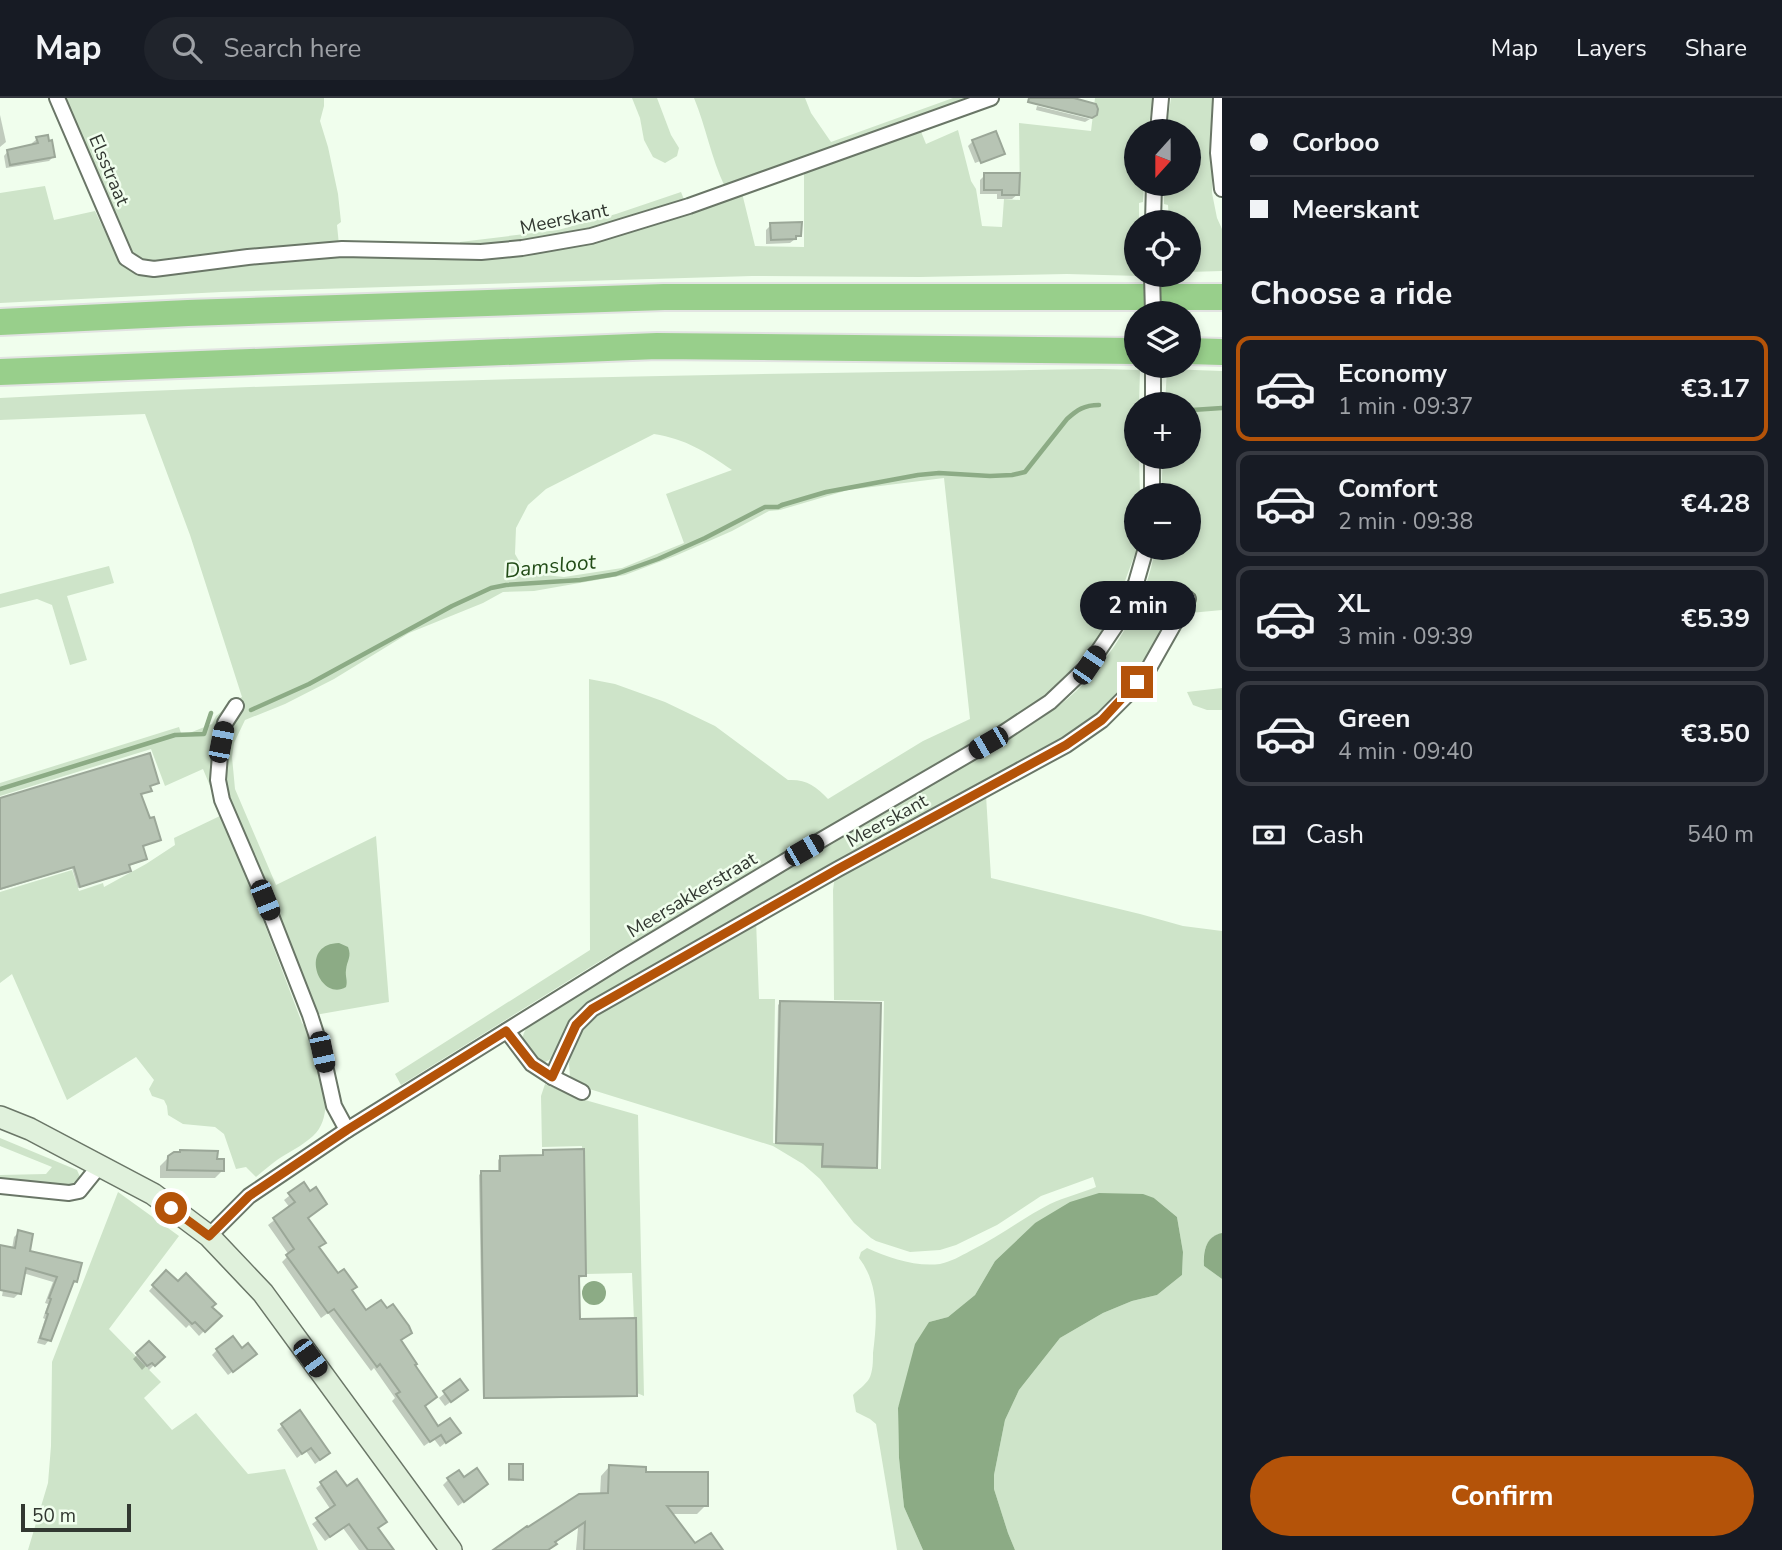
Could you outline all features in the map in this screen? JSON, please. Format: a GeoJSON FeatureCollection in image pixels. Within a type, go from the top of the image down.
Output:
{"type":"FeatureCollection","features":[{"type":"Feature","properties":{"kind":"highway"},"geometry":{"type":"LineString","coordinates":[[0,322],[664,297],[1222,297]]}},
{"type":"Feature","properties":{"kind":"highway"},"geometry":{"type":"LineString","coordinates":[[0,372],[657,346],[1124,351]]}},
{"type":"Feature","properties":{"kind":"highway"},"geometry":{"type":"LineString","coordinates":[[1201,351],[1222,352]]}},
{"type":"Feature","properties":{"kind":"main road"},"geometry":{"type":"LineString","coordinates":[[0,1117],[30,1129],[153,1194],[209,1236],[264,1293],[451,1550]]}},
{"type":"Feature","properties":{"kind":"street","name":"Elsstraat"},"geometry":{"type":"LineString","coordinates":[[57,98],[126,258]]}},
{"type":"Feature","properties":{"kind":"street","name":"Meerskant"},"geometry":{"type":"LineString","coordinates":[[126,258],[140,267],[154,269],[342,249],[481,252],[591,236],[689,206],[991,98]]}},
{"type":"Feature","properties":{"kind":"street"},"geometry":{"type":"LineString","coordinates":[[1159,119],[1161,98]]}},
{"type":"Feature","properties":{"kind":"street"},"geometry":{"type":"LineString","coordinates":[[1221,98],[1218,153],[1222,188]]}},
{"type":"Feature","properties":{"kind":"street","name":"Meersakkerstraat"},"geometry":{"type":"LineString","coordinates":[[209,1236],[249,1196],[347,1130],[622,959],[988,743],[1050,702],[1089,665],[1120,619],[1143,560]]}},
{"type":"Feature","properties":{"kind":"street","name":"Meerskant"},"geometry":{"type":"LineString","coordinates":[[552,1077],[576,1025],[592,1009],[838,869],[1066,745],[1102,720],[1149,668],[1188,599]]}},
{"type":"Feature","properties":{"kind":"street"},"geometry":{"type":"LineString","coordinates":[[236,706],[225,723],[221,742],[218,780],[222,800],[310,1015],[322,1052],[334,1106],[347,1130]]}},
{"type":"Feature","properties":{"kind":"street"},"geometry":{"type":"LineString","coordinates":[[506,1031],[532,1064],[582,1092]]}},
{"type":"Feature","properties":{"kind":"street"},"geometry":{"type":"LineString","coordinates":[[0,1186],[69,1193],[79,1191],[100,1165]]}},
{"type":"Feature","properties":{"kind":"shaded area"},"geometry":{"type":"Polygon","coordinates":[[[65,98],[324,98],[320,121],[338,194],[341,222],[337,225],[339,245],[274,248],[152,263],[140,258],[131,250],[65,98]]]}},
{"type":"Feature","properties":{"kind":"shaded area"},"geometry":{"type":"Polygon","coordinates":[[[632,98],[657,98],[679,148],[677,156],[665,163],[653,157],[644,140],[640,118],[632,98]]]}},
{"type":"Feature","properties":{"kind":"shaded area"},"geometry":{"type":"Polygon","coordinates":[[[694,98],[805,98],[811,113],[831,142],[953,98],[975,98],[725,187],[694,98]]]}},
{"type":"Feature","properties":{"kind":"shaded area"},"geometry":{"type":"Polygon","coordinates":[[[1095,98],[1153,98],[1150,119],[1124,119],[1124,196],[1143,196],[1139,210],[1124,210],[1124,276],[752,276],[222,292],[0,303],[0,193],[45,186],[54,220],[95,211],[108,238],[127,264],[341,254],[531,252],[576,246],[620,234],[742,193],[755,246],[804,247],[804,171],[920,129],[926,144],[958,130],[971,181],[976,189],[982,226],[1002,227],[1004,199],[1020,200],[1019,123],[1091,131],[1095,98]]]}},
{"type":"Feature","properties":{"kind":"shaded area"},"geometry":{"type":"Polygon","coordinates":[[[1171,98],[1213,98],[1212,193],[1222,229],[1222,271],[1201,272],[1201,210],[1168,210],[1168,205],[1164,204],[1164,196],[1201,196],[1201,119],[1168,119],[1171,98]]]}},
{"type":"Feature","properties":{"kind":"shaded area"},"geometry":{"type":"Polygon","coordinates":[[[681,192],[685,202],[590,230],[524,244],[460,249],[460,242],[558,230],[681,192]]]}},
{"type":"Feature","properties":{"kind":"shaded area"},"geometry":{"type":"Polygon","coordinates":[[[1101,369],[1124,370],[1124,378],[1140,378],[1139,392],[1124,392],[1124,469],[1139,469],[1140,483],[1124,483],[1124,560],[1133,560],[1114,611],[1100,636],[1072,669],[1023,712],[597,963],[401,1085],[395,1074],[590,950],[589,679],[615,684],[665,702],[715,726],[788,780],[810,784],[828,799],[923,741],[970,719],[944,478],[848,490],[769,511],[732,531],[625,575],[534,591],[503,592],[409,633],[334,679],[285,704],[245,720],[234,743],[232,757],[235,789],[276,885],[376,836],[389,1002],[315,1015],[266,890],[254,896],[302,1023],[307,1029],[324,1084],[325,1113],[313,1136],[256,1177],[246,1167],[236,1169],[224,1134],[215,1127],[183,1124],[168,1115],[164,1100],[152,1096],[149,1089],[154,1080],[136,1057],[67,1100],[12,974],[0,983],[0,892],[72,870],[79,891],[103,883],[104,887],[175,845],[174,838],[222,815],[203,769],[165,786],[151,749],[0,796],[0,783],[179,727],[182,736],[212,724],[216,716],[242,697],[190,535],[145,414],[0,420],[0,398],[413,382],[1101,369]],[[654,434],[546,489],[528,505],[516,528],[515,554],[526,573],[564,577],[622,568],[684,543],[666,494],[732,470],[695,447],[654,434]]]}},
{"type":"Feature","properties":{"kind":"shaded area"},"geometry":{"type":"Polygon","coordinates":[[[1201,370],[1222,371],[1222,610],[1190,613],[1183,604],[1142,669],[1092,723],[571,1022],[553,1058],[545,1062],[532,1055],[523,1041],[526,1029],[688,929],[1002,744],[1057,707],[1088,679],[1126,627],[1145,588],[1153,560],[1201,560],[1201,483],[1162,483],[1162,469],[1201,469],[1201,392],[1166,392],[1166,378],[1201,378],[1201,370]]]}},
{"type":"Feature","properties":{"kind":"shaded area"},"geometry":{"type":"Polygon","coordinates":[[[109,566],[114,583],[67,596],[87,660],[70,665],[52,605],[37,599],[0,608],[0,594],[109,566]]]}},
{"type":"Feature","properties":{"kind":"shaded area"},"geometry":{"type":"Polygon","coordinates":[[[1222,688],[1222,710],[1207,710],[1193,705],[1187,692],[1222,688]]]}},
{"type":"Feature","properties":{"kind":"shaded area"},"geometry":{"type":"Polygon","coordinates":[[[986,795],[991,878],[1183,926],[1222,931],[1222,1233],[1209,1241],[1205,1250],[1204,1266],[1222,1279],[1222,1550],[1015,1550],[994,1489],[994,1475],[1005,1420],[1019,1390],[1060,1338],[1103,1313],[1132,1301],[1157,1295],[1182,1275],[1183,1252],[1177,1217],[1154,1198],[1035,1223],[995,1261],[975,1295],[948,1317],[929,1322],[898,1408],[904,1507],[923,1550],[897,1550],[876,1424],[856,1412],[853,1395],[870,1376],[875,1328],[874,1291],[859,1258],[861,1252],[867,1248],[912,1263],[948,1262],[1050,1204],[1096,1187],[1093,1177],[1041,1196],[997,1225],[956,1245],[940,1250],[910,1252],[871,1238],[854,1223],[820,1179],[803,1164],[773,1146],[583,1087],[573,1082],[570,1077],[572,1043],[588,1019],[756,920],[759,999],[775,999],[773,1143],[823,1144],[822,1166],[881,1169],[884,1001],[834,1000],[834,882],[840,874],[986,795]]]}},
{"type":"Feature","properties":{"kind":"shaded area"},"geometry":{"type":"Polygon","coordinates":[[[339,943],[348,947],[349,956],[346,987],[337,990],[328,987],[321,980],[316,962],[319,953],[326,946],[339,943]]]}},
{"type":"Feature","properties":{"kind":"shaded area"},"geometry":{"type":"Polygon","coordinates":[[[545,1084],[578,1098],[638,1115],[644,1396],[637,1393],[632,1273],[586,1274],[582,1146],[542,1147],[541,1096],[545,1084]]]}},
{"type":"Feature","properties":{"kind":"shaded area"},"geometry":{"type":"Polygon","coordinates":[[[0,1138],[77,1170],[80,1177],[78,1183],[58,1186],[0,1180],[0,1175],[46,1174],[52,1167],[0,1146],[0,1138]]]}},
{"type":"Feature","properties":{"kind":"shaded area"},"geometry":{"type":"Polygon","coordinates":[[[118,1192],[179,1236],[109,1329],[161,1382],[144,1398],[172,1430],[196,1413],[248,1474],[285,1469],[318,1550],[28,1550],[48,1483],[52,1362],[118,1192]]]}},
{"type":"Feature","properties":{"kind":"shaded area"},"geometry":{"type":"Polygon","coordinates":[[[1099,1193],[1143,1194],[1154,1198],[1177,1217],[1183,1252],[1182,1275],[1157,1295],[1132,1301],[1103,1313],[1060,1338],[1019,1390],[1005,1420],[994,1475],[994,1489],[1015,1550],[923,1550],[904,1507],[899,1458],[898,1408],[915,1344],[929,1322],[948,1317],[975,1295],[995,1261],[1035,1223],[1070,1202],[1099,1193]]]}},
{"type":"Feature","properties":{"kind":"shaded area"},"geometry":{"type":"Polygon","coordinates":[[[1222,1233],[1222,1279],[1204,1266],[1204,1260],[1209,1241],[1222,1233]]]}},
{"type":"Feature","properties":{"kind":"shaded area"},"geometry":{"type":"Polygon","coordinates":[[[594,1281],[605,1288],[606,1293],[599,1304],[594,1305],[583,1298],[582,1293],[589,1282],[594,1281]]]}},
{"type":"Feature","properties":{"kind":"building"},"geometry":{"type":"Polygon","coordinates":[[[1029,98],[1074,98],[1096,104],[1097,115],[1092,118],[1028,102],[1029,98]]]}},
{"type":"Feature","properties":{"kind":"building"},"geometry":{"type":"Polygon","coordinates":[[[996,131],[1005,154],[981,163],[972,140],[996,131]]]}},
{"type":"Feature","properties":{"kind":"building"},"geometry":{"type":"Polygon","coordinates":[[[48,135],[49,141],[52,140],[55,157],[10,165],[7,150],[38,143],[36,137],[48,135]]]}},
{"type":"Feature","properties":{"kind":"building"},"geometry":{"type":"Polygon","coordinates":[[[984,173],[1020,173],[1019,195],[1002,195],[1002,190],[984,190],[984,173]]]}},
{"type":"Feature","properties":{"kind":"building"},"geometry":{"type":"Polygon","coordinates":[[[802,222],[801,236],[796,236],[796,239],[771,240],[770,223],[802,222]]]}},
{"type":"Feature","properties":{"kind":"building"},"geometry":{"type":"Polygon","coordinates":[[[150,753],[159,783],[150,786],[152,791],[141,794],[150,818],[154,817],[161,840],[143,846],[147,859],[129,865],[131,871],[80,887],[74,867],[0,889],[0,798],[150,753]]]}},
{"type":"Feature","properties":{"kind":"building"},"geometry":{"type":"Polygon","coordinates":[[[780,1001],[881,1003],[877,1168],[822,1166],[823,1144],[776,1143],[780,1001]]]}},
{"type":"Feature","properties":{"kind":"building"},"geometry":{"type":"Polygon","coordinates":[[[584,1149],[586,1276],[579,1276],[580,1319],[636,1318],[637,1396],[484,1398],[481,1171],[500,1171],[500,1156],[543,1155],[543,1150],[584,1149]]]}},
{"type":"Feature","properties":{"kind":"building"},"geometry":{"type":"Polygon","coordinates":[[[180,1150],[218,1151],[217,1159],[224,1159],[224,1171],[167,1170],[168,1156],[180,1150]]]}},
{"type":"Feature","properties":{"kind":"building"},"geometry":{"type":"Polygon","coordinates":[[[304,1182],[310,1191],[316,1187],[327,1204],[308,1218],[326,1243],[319,1247],[338,1273],[344,1269],[357,1287],[352,1290],[366,1310],[381,1300],[387,1308],[393,1304],[409,1326],[412,1333],[401,1340],[437,1397],[425,1406],[438,1426],[450,1418],[461,1433],[446,1443],[441,1435],[430,1442],[396,1394],[400,1392],[380,1364],[377,1367],[334,1309],[328,1313],[286,1255],[294,1249],[273,1218],[295,1202],[288,1193],[304,1182]]]}},
{"type":"Feature","properties":{"kind":"building"},"geometry":{"type":"Polygon","coordinates":[[[18,1230],[33,1234],[30,1251],[82,1263],[77,1282],[74,1281],[51,1341],[40,1338],[57,1277],[26,1268],[21,1294],[0,1290],[0,1245],[15,1248],[18,1230]]]}},
{"type":"Feature","properties":{"kind":"building"},"geometry":{"type":"Polygon","coordinates":[[[166,1270],[178,1281],[186,1273],[216,1304],[212,1307],[222,1316],[205,1332],[195,1322],[192,1324],[152,1285],[166,1270]]]}},
{"type":"Feature","properties":{"kind":"building"},"geometry":{"type":"Polygon","coordinates":[[[233,1336],[242,1348],[248,1343],[257,1354],[233,1372],[216,1349],[233,1336]]]}},
{"type":"Feature","properties":{"kind":"building"},"geometry":{"type":"Polygon","coordinates":[[[149,1341],[165,1357],[155,1366],[152,1363],[147,1366],[136,1353],[149,1341]]]}},
{"type":"Feature","properties":{"kind":"building"},"geometry":{"type":"Polygon","coordinates":[[[460,1379],[468,1390],[451,1402],[443,1391],[460,1379]]]}},
{"type":"Feature","properties":{"kind":"building"},"geometry":{"type":"Polygon","coordinates":[[[300,1410],[330,1453],[320,1460],[311,1448],[302,1454],[281,1424],[300,1410]]]}},
{"type":"Feature","properties":{"kind":"building"},"geometry":{"type":"Polygon","coordinates":[[[509,1464],[523,1464],[523,1480],[509,1479],[509,1464]]]}},
{"type":"Feature","properties":{"kind":"building"},"geometry":{"type":"Polygon","coordinates":[[[609,1465],[646,1467],[646,1472],[708,1472],[708,1506],[667,1506],[695,1543],[711,1533],[723,1550],[584,1550],[585,1522],[555,1542],[557,1544],[548,1550],[493,1550],[579,1494],[608,1493],[609,1465]]]}},
{"type":"Feature","properties":{"kind":"building"},"geometry":{"type":"Polygon","coordinates":[[[477,1468],[488,1484],[464,1502],[447,1478],[459,1470],[464,1477],[477,1468]]]}},
{"type":"Feature","properties":{"kind":"building"},"geometry":{"type":"Polygon","coordinates":[[[336,1471],[347,1486],[357,1479],[387,1522],[378,1528],[394,1550],[368,1550],[349,1524],[330,1537],[316,1518],[335,1505],[320,1482],[336,1471]]]}},
{"type":"Feature","properties":{"kind":"waterway","name":"Damsloot"},"geometry":{"type":"LineString","coordinates":[[782,505],[826,492],[918,475],[939,473],[990,476],[1025,472],[1067,419],[1081,409],[1099,405]]}},
{"type":"Feature","properties":{"kind":"waterway","name":"Damsloot"},"geometry":{"type":"LineString","coordinates":[[1201,409],[1222,408]]}},
{"type":"Feature","properties":{"kind":"waterway","name":"Damsloot"},"geometry":{"type":"LineString","coordinates":[[251,710],[309,684],[452,606],[491,588],[616,574],[705,538],[765,507],[782,505]]}},
{"type":"Feature","properties":{"kind":"waterway","name":"Damsloot"},"geometry":{"type":"LineString","coordinates":[[0,789],[175,735],[204,734],[211,713]]}},
{"type":"Feature","properties":{"kind":"route"},"geometry":{"type":"LineString","coordinates":[[171,1208],[209,1236],[249,1196],[347,1130],[506,1031],[532,1064],[552,1077],[576,1025],[592,1009],[838,869],[1066,745],[1102,720],[1137,682]]}}]}
